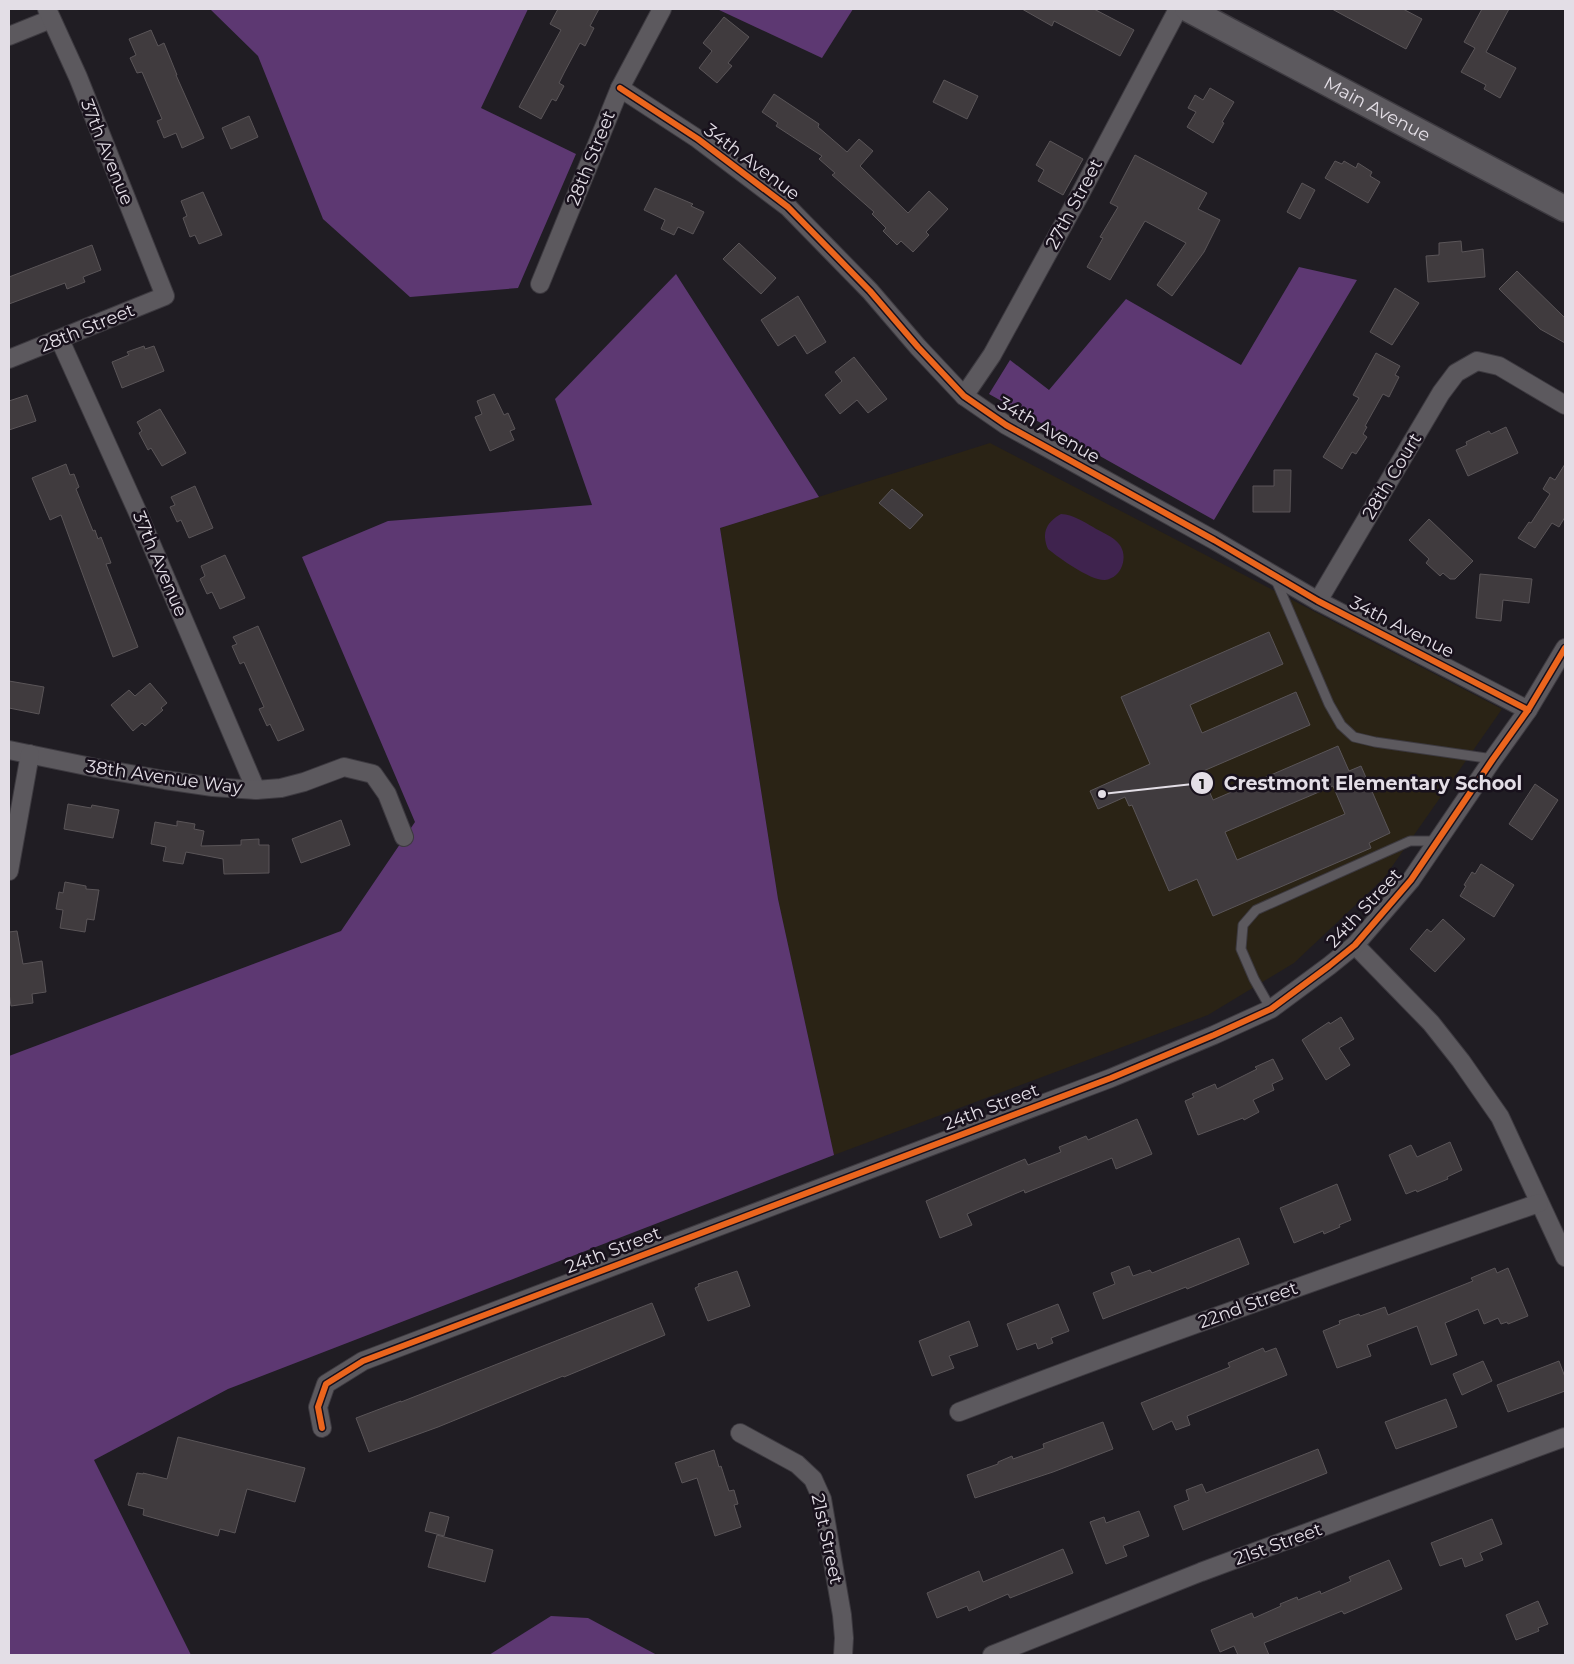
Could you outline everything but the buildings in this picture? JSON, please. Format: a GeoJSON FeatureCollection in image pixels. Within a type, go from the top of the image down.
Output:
{"type":"FeatureCollection","features":[{"type":"Feature","properties":{"kind":"main road","name":"Main Avenue"},"geometry":{"type":"LineString","coordinates":[[1188,9],[1565,209]]}},
{"type":"Feature","properties":{"kind":"street","name":"28th Street"},"geometry":{"type":"LineString","coordinates":[[540,284],[620,88],[662,9]]}},
{"type":"Feature","properties":{"kind":"street","name":"27th Street"},"geometry":{"type":"LineString","coordinates":[[964,396],[992,354],[1078,198],[1178,9]]}},
{"type":"Feature","properties":{"kind":"street"},"geometry":{"type":"LineString","coordinates":[[9,36],[49,14]]}},
{"type":"Feature","properties":{"kind":"street","name":"37th Avenue"},"geometry":{"type":"LineString","coordinates":[[49,14],[78,77],[165,296]]}},
{"type":"Feature","properties":{"kind":"street","name":"34th Avenue"},"geometry":{"type":"LineString","coordinates":[[620,88],[698,139],[788,207],[870,291],[918,347],[964,396],[1006,425],[1214,540],[1318,601],[1528,710]]}},
{"type":"Feature","properties":{"kind":"street","name":"28th Street"},"geometry":{"type":"LineString","coordinates":[[9,359],[165,296]]}},
{"type":"Feature","properties":{"kind":"street","name":"37th Avenue"},"geometry":{"type":"LineString","coordinates":[[60,340],[146,531],[256,790]]}},
{"type":"Feature","properties":{"kind":"street","name":"28th Court"},"geometry":{"type":"LineString","coordinates":[[1318,601],[1441,393],[1456,373],[1477,361],[1500,366],[1565,405]]}},
{"type":"Feature","properties":{"kind":"street","name":"24th Street"},"geometry":{"type":"LineString","coordinates":[[322,1428],[318,1407],[326,1384],[362,1361],[1111,1078],[1271,1009],[1355,945],[1412,880],[1528,710],[1565,648]]}},
{"type":"Feature","properties":{"kind":"street","name":"38th Avenue Way"},"geometry":{"type":"LineString","coordinates":[[9,750],[165,780],[212,787],[256,790],[281,788],[304,782],[344,766],[373,774],[387,794],[404,837]]}},
{"type":"Feature","properties":{"kind":"street"},"geometry":{"type":"LineString","coordinates":[[9,872],[30,754]]}},
{"type":"Feature","properties":{"kind":"street"},"geometry":{"type":"LineString","coordinates":[[1355,945],[1431,1023],[1461,1061],[1500,1118],[1565,1257]]}},
{"type":"Feature","properties":{"kind":"street","name":"22nd Street"},"geometry":{"type":"LineString","coordinates":[[959,1412],[1055,1375],[1539,1203]]}},
{"type":"Feature","properties":{"kind":"street","name":"21st Street"},"geometry":{"type":"LineString","coordinates":[[740,1433],[797,1464],[813,1479],[822,1499],[842,1615],[843,1655]]}},
{"type":"Feature","properties":{"kind":"street","name":"21st Street"},"geometry":{"type":"LineString","coordinates":[[992,1655],[1201,1572],[1565,1437]]}},
{"type":"Feature","properties":{"kind":"lane"},"geometry":{"type":"LineString","coordinates":[[1274,575],[1329,704],[1341,725],[1354,736],[1375,742],[1493,759]]}},
{"type":"Feature","properties":{"kind":"lane"},"geometry":{"type":"LineString","coordinates":[[1271,1009],[1254,979],[1241,949],[1243,925],[1256,910],[1410,841],[1438,841]]}},
{"type":"Feature","properties":{"kind":"shaded area"},"geometry":{"type":"Polygon","coordinates":[[[210,9],[528,9],[481,108],[576,154],[518,288],[410,297],[323,219],[258,56],[210,9]]]}},
{"type":"Feature","properties":{"kind":"shaded area"},"geometry":{"type":"Polygon","coordinates":[[[717,9],[853,9],[822,58],[717,9]]]}},
{"type":"Feature","properties":{"kind":"shaded area"},"geometry":{"type":"Polygon","coordinates":[[[1299,267],[1357,280],[1214,520],[989,394],[1010,360],[1049,390],[1126,299],[1241,365],[1299,267]]]}},
{"type":"Feature","properties":{"kind":"shaded area"},"geometry":{"type":"Polygon","coordinates":[[[676,274],[819,497],[720,528],[778,899],[834,1155],[228,1389],[94,1460],[191,1655],[9,1655],[9,1056],[341,931],[415,822],[302,557],[388,521],[592,505],[555,399],[676,274]]]}},
{"type":"Feature","properties":{"kind":"shaded area"},"geometry":{"type":"Polygon","coordinates":[[[990,443],[1502,709],[1384,878],[1294,963],[1208,1015],[834,1155],[778,899],[720,528],[990,443]]]}},
{"type":"Feature","properties":{"kind":"shaded area"},"geometry":{"type":"Polygon","coordinates":[[[1061,514],[1078,519],[1117,541],[1122,549],[1123,560],[1120,571],[1116,575],[1105,580],[1092,577],[1075,568],[1048,549],[1045,533],[1052,520],[1061,514]]]}},
{"type":"Feature","properties":{"kind":"shaded area"},"geometry":{"type":"Polygon","coordinates":[[[551,1616],[588,1618],[657,1655],[489,1655],[551,1616]]]}},
{"type":"Feature","properties":{"kind":"cycle path"},"geometry":{"type":"LineString","coordinates":[[620,88],[698,139],[788,207],[870,291],[918,347],[964,396],[1006,425],[1214,540],[1318,601],[1528,710]]}},
{"type":"Feature","properties":{"kind":"cycle path"},"geometry":{"type":"LineString","coordinates":[[322,1428],[318,1407],[326,1384],[363,1361],[1111,1078],[1271,1009],[1355,945],[1411,880],[1528,710],[1565,648]]}},
{"type":"Feature","properties":{"kind":"place","name":"Crestmont Elementary School"},"geometry":{"type":"Point","coordinates":[1102,794]}}]}
